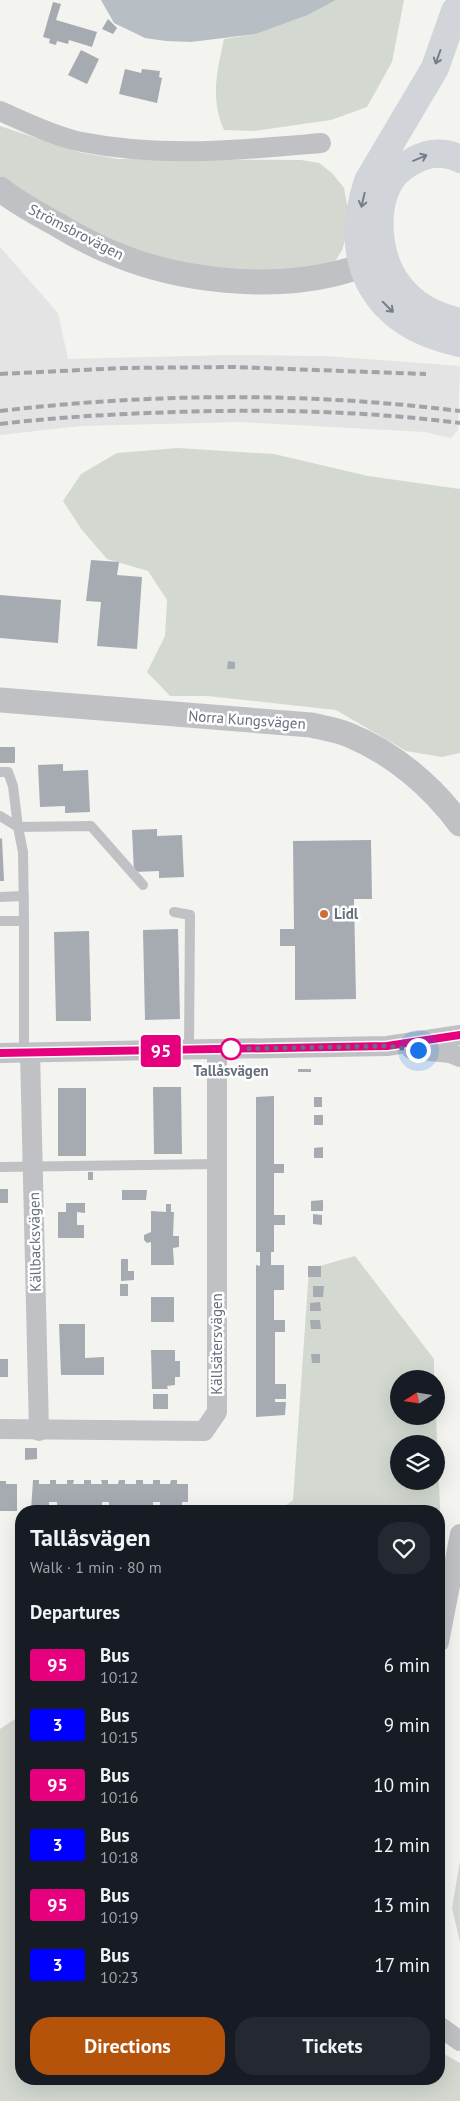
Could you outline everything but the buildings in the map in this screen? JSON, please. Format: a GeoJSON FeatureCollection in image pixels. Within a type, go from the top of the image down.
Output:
{"type":"FeatureCollection","features":[{"type":"Feature","properties":{"kind":"main road"},"geometry":{"type":"LineString","coordinates":[[455,14],[434,68],[368,181],[362,198],[358,238],[373,263],[423,308],[443,319],[460,322]]}},
{"type":"Feature","properties":{"kind":"main road"},"geometry":{"type":"LineString","coordinates":[[460,159],[450,154],[435,153],[420,157],[394,175],[382,205],[380,237],[373,263],[370,285],[381,300],[396,315],[411,326],[438,338],[460,343]]}},
{"type":"Feature","properties":{"kind":"street"},"geometry":{"type":"LineString","coordinates":[[0,111],[80,142],[158,152],[235,150],[321,143]]}},
{"type":"Feature","properties":{"kind":"street","name":"Strömsbrovägen"},"geometry":{"type":"LineString","coordinates":[[0,189],[10,198],[115,255],[160,269],[213,279],[281,282],[333,274],[373,263]]}},
{"type":"Feature","properties":{"kind":"street","name":"Norra Kungsvägen"},"geometry":{"type":"LineString","coordinates":[[0,700],[311,725],[339,732],[378,749],[408,769],[432,791],[460,824]]}},
{"type":"Feature","properties":{"kind":"street"},"geometry":{"type":"LineString","coordinates":[[0,1053],[387,1046],[460,1035]]}},
{"type":"Feature","properties":{"kind":"street"},"geometry":{"type":"LineString","coordinates":[[387,1046],[450,1053],[460,1057]]}},
{"type":"Feature","properties":{"kind":"street","name":"Källsätersvägen"},"geometry":{"type":"LineString","coordinates":[[0,1429],[39,1431],[204,1431],[217,1412],[217,1050]]}},
{"type":"Feature","properties":{"kind":"street","name":"Källbacksvägen"},"geometry":{"type":"LineString","coordinates":[[27,1053],[34,1166],[39,1431]]}},
{"type":"Feature","properties":{"kind":"street"},"geometry":{"type":"LineString","coordinates":[[445,1611],[460,1534]]}},
{"type":"Feature","properties":{"kind":"street"},"geometry":{"type":"LineString","coordinates":[[445,2030],[460,2041]]}},
{"type":"Feature","properties":{"kind":"lane"},"geometry":{"type":"LineString","coordinates":[[0,772],[8,772],[14,786],[22,852],[27,1053]]}},
{"type":"Feature","properties":{"kind":"lane"},"geometry":{"type":"LineString","coordinates":[[0,816],[18,827],[91,826],[143,885]]}},
{"type":"Feature","properties":{"kind":"lane"},"geometry":{"type":"LineString","coordinates":[[0,897],[24,896]]}},
{"type":"Feature","properties":{"kind":"lane"},"geometry":{"type":"LineString","coordinates":[[174,912],[190,915],[189,1050]]}},
{"type":"Feature","properties":{"kind":"lane"},"geometry":{"type":"LineString","coordinates":[[0,921],[24,921]]}},
{"type":"Feature","properties":{"kind":"lane"},"geometry":{"type":"LineString","coordinates":[[0,1167],[217,1164]]}},
{"type":"Feature","properties":{"kind":"shaded area"},"geometry":{"type":"Polygon","coordinates":[[[101,0],[336,0],[308,15],[256,34],[191,42],[145,38],[114,23],[101,0]]]}},
{"type":"Feature","properties":{"kind":"shaded area"},"geometry":{"type":"Polygon","coordinates":[[[336,0],[404,0],[392,62],[367,107],[331,120],[254,131],[224,130],[217,107],[216,85],[224,39],[256,34],[308,15],[336,0]]]}},
{"type":"Feature","properties":{"kind":"shaded area"},"geometry":{"type":"Polygon","coordinates":[[[0,126],[78,152],[118,159],[301,160],[319,163],[332,173],[344,188],[348,210],[346,237],[342,250],[333,265],[235,274],[155,262],[73,223],[0,176],[0,126]]]}},
{"type":"Feature","properties":{"kind":"shaded area"},"geometry":{"type":"Polygon","coordinates":[[[0,247],[58,313],[68,359],[232,355],[326,356],[460,366],[458,430],[451,438],[425,432],[241,422],[80,426],[0,435],[0,247]]]}},
{"type":"Feature","properties":{"kind":"shaded area"},"geometry":{"type":"Polygon","coordinates":[[[178,448],[274,454],[368,476],[460,489],[460,753],[442,757],[406,751],[336,710],[207,696],[170,696],[147,672],[165,636],[167,600],[148,571],[107,559],[82,530],[63,501],[81,474],[117,453],[178,448]]]}},
{"type":"Feature","properties":{"kind":"shaded area"},"geometry":{"type":"Polygon","coordinates":[[[355,1256],[434,1359],[434,1370],[390,1370],[390,1425],[436,1425],[437,1435],[390,1435],[390,1490],[439,1490],[440,1505],[287,1505],[293,1500],[309,1269],[355,1256]]]}},
{"type":"Feature","properties":{"kind":"shaded area"},"geometry":{"type":"Polygon","coordinates":[[[15,1719],[15,2085],[445,2085],[445,2054],[460,2063],[460,2101],[0,2101],[0,1729],[15,1719]]]}},
{"type":"Feature","properties":{"kind":"shaded area"},"geometry":{"type":"Polygon","coordinates":[[[460,1861],[460,1942],[452,1908],[460,1861]]]}},
{"type":"Feature","properties":{"kind":"railway"},"geometry":{"type":"LineString","coordinates":[[0,374],[123,368],[233,367],[426,374]]}},
{"type":"Feature","properties":{"kind":"railway"},"geometry":{"type":"LineString","coordinates":[[0,411],[115,401],[230,397],[345,400],[460,411]]}},
{"type":"Feature","properties":{"kind":"railway"},"geometry":{"type":"LineString","coordinates":[[0,424],[109,415],[246,411],[353,413],[460,423]]}},
{"type":"Feature","properties":{"kind":"bus line","name":"95"},"geometry":{"type":"LineString","coordinates":[[0,1053],[387,1046],[460,1035]]}},
{"type":"Feature","properties":{"kind":"place","name":"Lidl"},"geometry":{"type":"Point","coordinates":[324,914]}},
{"type":"Feature","properties":{"kind":"place","name":"Tallåsvägen"},"geometry":{"type":"Point","coordinates":[231,1049]}},
{"type":"Feature","properties":{"kind":"route"},"geometry":{"type":"LineString","coordinates":[[231,1049],[387,1046],[418,1050]]}}]}
